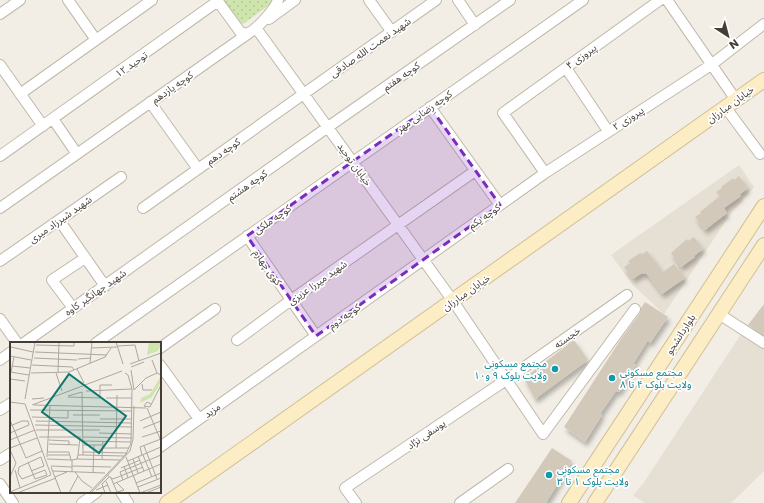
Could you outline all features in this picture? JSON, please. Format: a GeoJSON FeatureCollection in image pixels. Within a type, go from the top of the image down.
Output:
{"type":"FeatureCollection","features":[{"type":"Feature","properties":{"kind":"street"},"geometry":{"type":"LineString","coordinates":[[0,14],[20,0]]}},
{"type":"Feature","properties":{"kind":"street"},"geometry":{"type":"LineString","coordinates":[[68,0],[96,40]]}},
{"type":"Feature","properties":{"kind":"street"},"geometry":{"type":"LineString","coordinates":[[20,94],[152,0]]}},
{"type":"Feature","properties":{"kind":"street"},"geometry":{"type":"LineString","coordinates":[[253,31],[277,4],[278,0]]}},
{"type":"Feature","properties":{"kind":"street"},"geometry":{"type":"LineString","coordinates":[[253,31],[296,0]]}},
{"type":"Feature","properties":{"kind":"street"},"geometry":{"type":"LineString","coordinates":[[369,0],[392,32]]}},
{"type":"Feature","properties":{"kind":"street","name":"شهید نعمت الله صادقی"},"geometry":{"type":"LineString","coordinates":[[304,94],[436,0]]}},
{"type":"Feature","properties":{"kind":"street"},"geometry":{"type":"LineString","coordinates":[[458,0],[475,25]]}},
{"type":"Feature","properties":{"kind":"street","name":"کوچه هفتم"},"geometry":{"type":"LineString","coordinates":[[328,127],[510,0]]}},
{"type":"Feature","properties":{"kind":"street","name":"کوچه رضایی مهر"},"geometry":{"type":"LineString","coordinates":[[352,161],[583,0]]}},
{"type":"Feature","properties":{"kind":"street","name":"پیروزی ۴"},"geometry":{"type":"LineString","coordinates":[[545,173],[502,113],[660,0]]}},
{"type":"Feature","properties":{"kind":"street"},"geometry":{"type":"LineString","coordinates":[[667,0],[711,65],[731,104],[760,154]]}},
{"type":"Feature","properties":{"kind":"street","name":"خیابان توحید"},"geometry":{"type":"LineString","coordinates":[[218,1],[241,33],[253,31],[304,94],[453,300],[543,434],[635,310]]}},
{"type":"Feature","properties":{"kind":"street","name":"توحید ۱۲"},"geometry":{"type":"LineString","coordinates":[[0,156],[218,1]]}},
{"type":"Feature","properties":{"kind":"street","name":"پیروزی ۲"},"geometry":{"type":"LineString","coordinates":[[545,173],[711,65],[764,24]]}},
{"type":"Feature","properties":{"kind":"street","name":"کوچه یازدهم"},"geometry":{"type":"LineString","coordinates":[[0,208],[253,31]]}},
{"type":"Feature","properties":{"kind":"street"},"geometry":{"type":"LineString","coordinates":[[1,67],[43,126]]}},
{"type":"Feature","properties":{"kind":"street"},"geometry":{"type":"LineString","coordinates":[[566,68],[608,132]]}},
{"type":"Feature","properties":{"kind":"street","name":"خیابان مبارزان"},"geometry":{"type":"LineString","coordinates":[[167,503],[764,80]]}},
{"type":"Feature","properties":{"kind":"street","name":"کوچه دهم"},"geometry":{"type":"LineString","coordinates":[[143,208],[304,94]]}},
{"type":"Feature","properties":{"kind":"street"},"geometry":{"type":"LineString","coordinates":[[150,102],[198,169]]}},
{"type":"Feature","properties":{"kind":"street"},"geometry":{"type":"LineString","coordinates":[[430,107],[500,205]]}},
{"type":"Feature","properties":{"kind":"street"},"geometry":{"type":"LineString","coordinates":[[53,119],[77,154]]}},
{"type":"Feature","properties":{"kind":"street","name":"کوچه هشتم"},"geometry":{"type":"LineString","coordinates":[[167,242],[328,127]]}},
{"type":"Feature","properties":{"kind":"street","name":"کوچه ملکی"},"geometry":{"type":"LineString","coordinates":[[97,342],[352,161]]}},
{"type":"Feature","properties":{"kind":"street","name":"شهید میرزا عزیزی"},"geometry":{"type":"LineString","coordinates":[[237,340],[291,300],[475,171]]}},
{"type":"Feature","properties":{"kind":"street","name":"کوچه یکم"},"geometry":{"type":"LineString","coordinates":[[424,260],[545,173]]}},
{"type":"Feature","properties":{"kind":"street","name":"شهید شیرزاد میری"},"geometry":{"type":"LineString","coordinates":[[0,261],[120,177]]}},
{"type":"Feature","properties":{"kind":"street","name":"بلواردانشجو"},"geometry":{"type":"LineString","coordinates":[[569,503],[764,206]]}},
{"type":"Feature","properties":{"kind":"street"},"geometry":{"type":"LineString","coordinates":[[59,220],[105,286]]}},
{"type":"Feature","properties":{"kind":"street","name":"کوی چهارم"},"geometry":{"type":"LineString","coordinates":[[247,236],[316,336]]}},
{"type":"Feature","properties":{"kind":"street","name":"شهید جهانگیر کاوه"},"geometry":{"type":"LineString","coordinates":[[25,342],[167,242]]}},
{"type":"Feature","properties":{"kind":"street"},"geometry":{"type":"LineString","coordinates":[[595,503],[764,245]]}},
{"type":"Feature","properties":{"kind":"street"},"geometry":{"type":"LineString","coordinates":[[73,308],[52,280],[85,258]]}},
{"type":"Feature","properties":{"kind":"street","name":"کوچه دوم"},"geometry":{"type":"LineString","coordinates":[[264,373],[424,260]]}},
{"type":"Feature","properties":{"kind":"street","name":"خجسته"},"geometry":{"type":"LineString","coordinates":[[506,380],[627,295]]}},
{"type":"Feature","properties":{"kind":"street"},"geometry":{"type":"LineString","coordinates":[[161,347],[215,309]]}},
{"type":"Feature","properties":{"kind":"street"},"geometry":{"type":"LineString","coordinates":[[719,314],[764,344]]}},
{"type":"Feature","properties":{"kind":"street"},"geometry":{"type":"LineString","coordinates":[[0,318],[16,342]]}},
{"type":"Feature","properties":{"kind":"street"},"geometry":{"type":"LineString","coordinates":[[0,360],[10,353]]}},
{"type":"Feature","properties":{"kind":"street"},"geometry":{"type":"LineString","coordinates":[[161,366],[199,419]]}},
{"type":"Feature","properties":{"kind":"street","name":"مزید"},"geometry":{"type":"LineString","coordinates":[[161,446],[264,373]]}},
{"type":"Feature","properties":{"kind":"street","name":"یوسفی نژاد"},"geometry":{"type":"LineString","coordinates":[[356,503],[345,488],[506,380]]}},
{"type":"Feature","properties":{"kind":"street"},"geometry":{"type":"LineString","coordinates":[[0,410],[10,403]]}},
{"type":"Feature","properties":{"kind":"street"},"geometry":{"type":"LineString","coordinates":[[0,460],[10,454]]}},
{"type":"Feature","properties":{"kind":"street"},"geometry":{"type":"LineString","coordinates":[[460,503],[508,468]]}},
{"type":"Feature","properties":{"kind":"street"},"geometry":{"type":"LineString","coordinates":[[0,484],[13,503]]}},
{"type":"Feature","properties":{"kind":"street"},"geometry":{"type":"LineString","coordinates":[[82,503],[96,493]]}},
{"type":"Feature","properties":{"kind":"street"},"geometry":{"type":"LineString","coordinates":[[122,493],[128,503]]}},
{"type":"Feature","properties":{"kind":"highlighted area"},"geometry":{"type":"Polygon","coordinates":[[[430,107],[500,205],[316,336],[247,236],[430,107]]]}},
{"type":"Feature","properties":{"kind":"shaded area"},"geometry":{"type":"Polygon","coordinates":[[[739,165],[754,187],[729,216],[664,314],[633,285],[611,255],[739,165]]]}},
{"type":"Feature","properties":{"kind":"shaded area"},"geometry":{"type":"Polygon","coordinates":[[[741,334],[764,349],[764,471],[731,503],[645,503],[633,495],[643,484],[741,334]]]}},
{"type":"Feature","properties":{"kind":"green space"},"geometry":{"type":"Polygon","coordinates":[[[222,0],[276,0],[243,24],[238,23],[222,0]]]}},
{"type":"Feature","properties":{"kind":"building"},"geometry":{"type":"Polygon","coordinates":[[[739,176],[748,188],[739,195],[741,196],[724,208],[727,213],[705,230],[695,217],[720,196],[716,192],[722,188],[721,187],[733,178],[734,180],[739,176]]]}},
{"type":"Feature","properties":{"kind":"building"},"geometry":{"type":"Polygon","coordinates":[[[694,237],[703,249],[681,267],[671,253],[687,239],[688,241],[694,237]]]}},
{"type":"Feature","properties":{"kind":"building"},"geometry":{"type":"Polygon","coordinates":[[[647,251],[663,272],[674,264],[685,278],[662,294],[646,273],[642,273],[633,279],[624,267],[630,263],[628,261],[640,253],[642,254],[647,251]]]}},
{"type":"Feature","properties":{"kind":"building","name":"مجتمع مسکونی ولایت بلوک ۴ تا ۸"},"geometry":{"type":"Polygon","coordinates":[[[645,302],[668,317],[650,343],[648,340],[633,364],[636,365],[619,392],[616,391],[600,414],[602,415],[585,442],[564,427],[621,339],[640,313],[645,302]]]}},
{"type":"Feature","properties":{"kind":"building"},"geometry":{"type":"Polygon","coordinates":[[[764,304],[764,335],[748,325],[764,304]]]}},
{"type":"Feature","properties":{"kind":"building","name":"مجتمع مسکونی ولایت بلوک ۹ و۱۰"},"geometry":{"type":"Polygon","coordinates":[[[574,340],[588,360],[535,399],[524,378],[574,340]]]}},
{"type":"Feature","properties":{"kind":"building","name":"مجتمع مسکونی ولایت یلوک ۱ تا ۳"},"geometry":{"type":"Polygon","coordinates":[[[552,448],[572,461],[546,503],[515,503],[552,448]]]}},
{"type":"Feature","properties":{"kind":"place","name":"مجتمع مسکونی ولایت بلوک ۹ و۱۰"},"geometry":{"type":"Point","coordinates":[555,369]}},
{"type":"Feature","properties":{"kind":"place","name":"مجتمع مسکونی ولایت بلوک ۴ تا ۸"},"geometry":{"type":"Point","coordinates":[612,378]}},
{"type":"Feature","properties":{"kind":"place","name":"مجتمع مسکونی ولایت یلوک ۱ تا ۳"},"geometry":{"type":"Point","coordinates":[549,475]}}]}
